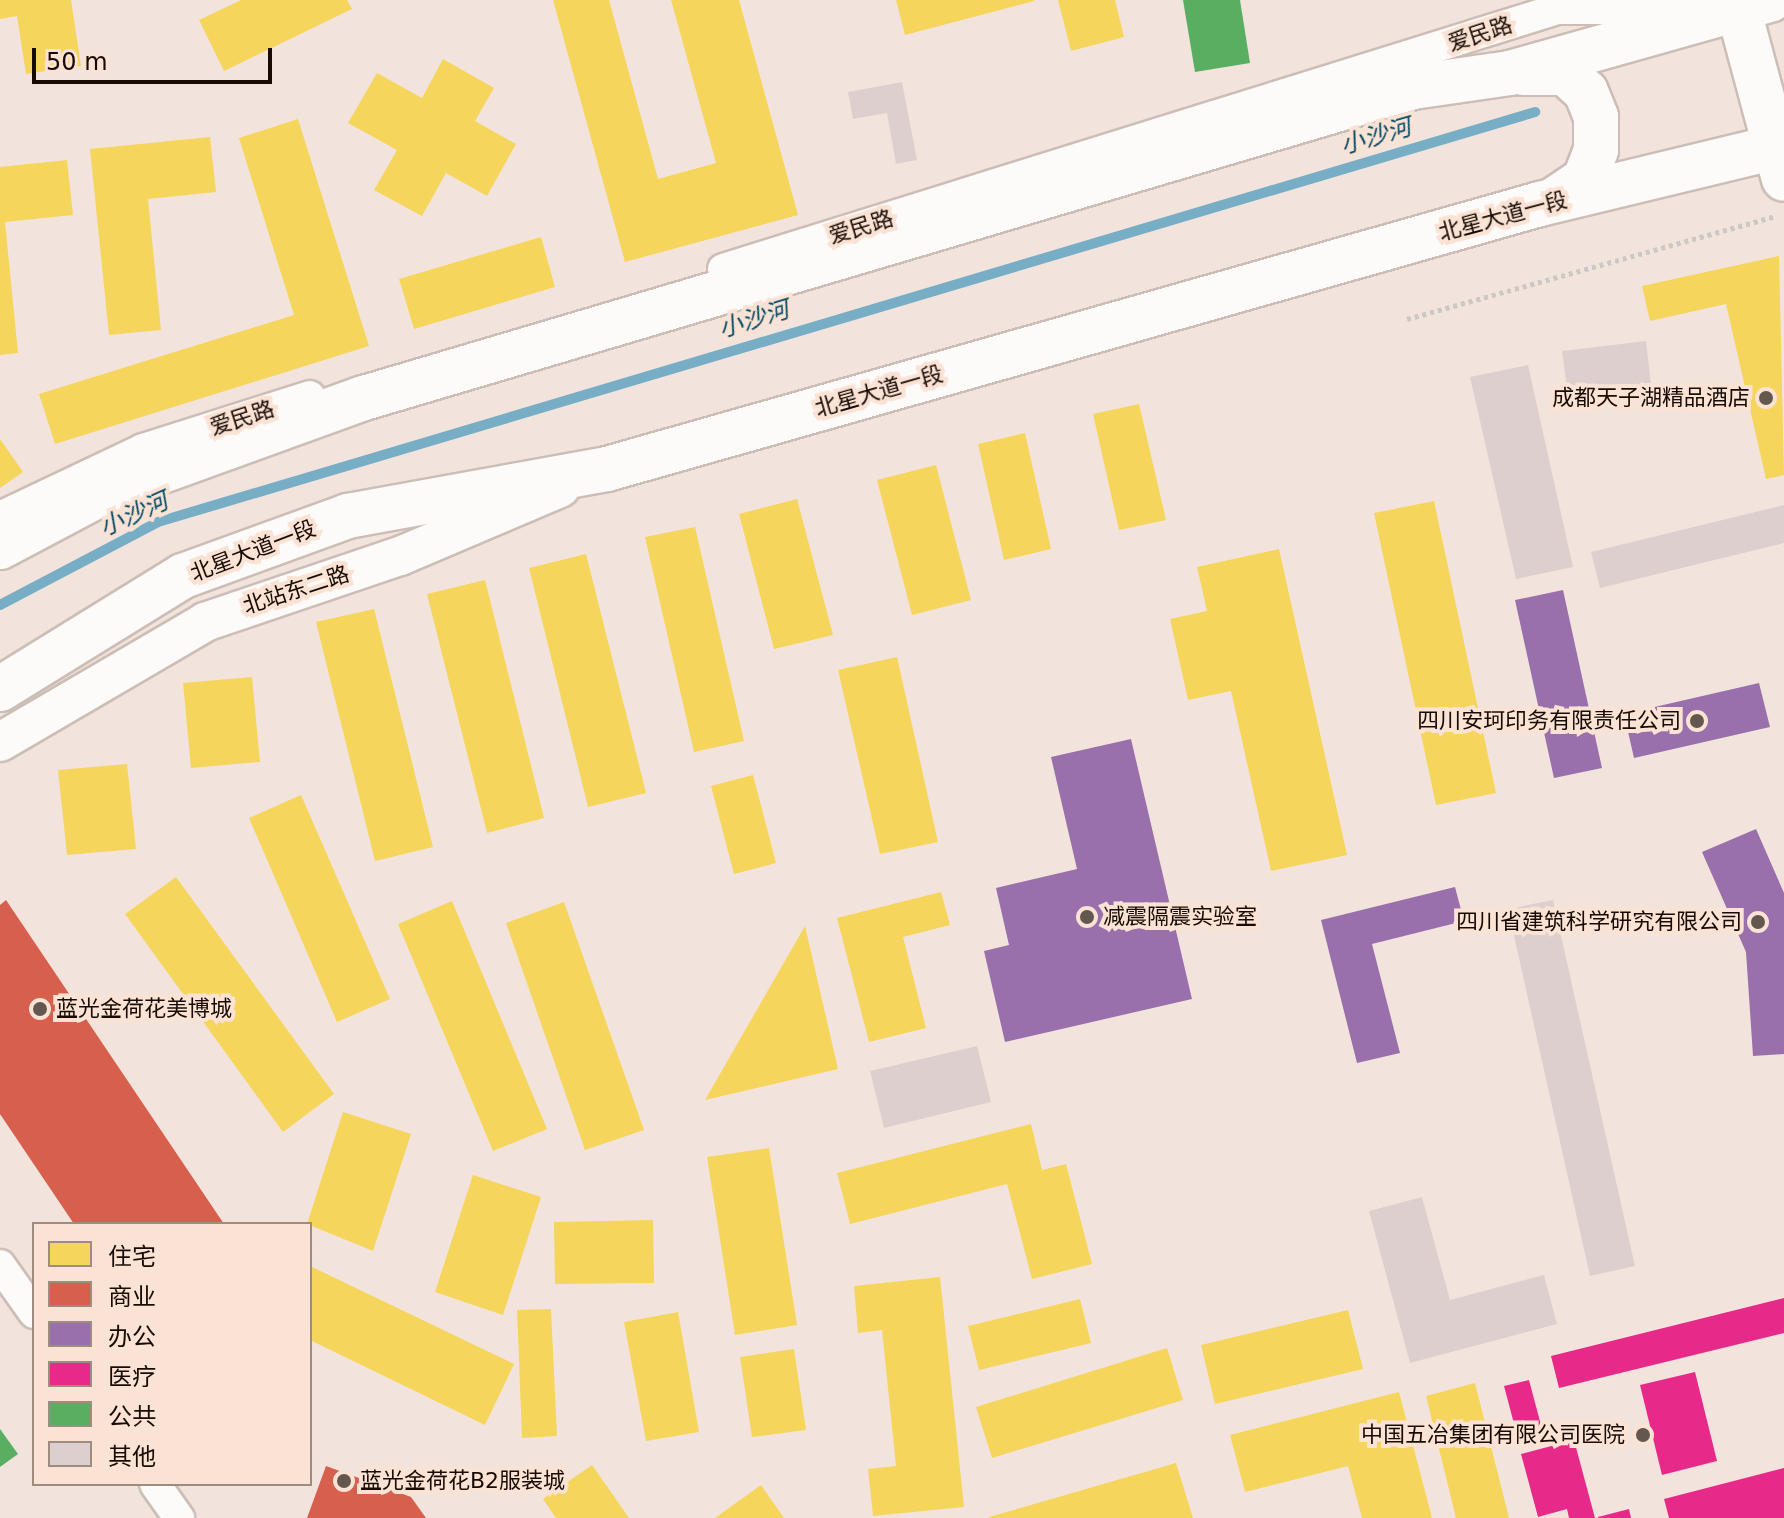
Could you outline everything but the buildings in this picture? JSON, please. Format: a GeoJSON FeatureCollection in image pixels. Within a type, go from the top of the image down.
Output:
{"type":"FeatureCollection","features":[{"type":"Feature","properties":{"kind":"main road"},"geometry":{"type":"LineString","coordinates":[[0,547],[104,492],[350,403],[1413,87],[1510,73],[1748,3],[1781,157]]}},
{"type":"Feature","properties":{"kind":"main road"},"geometry":{"type":"LineString","coordinates":[[1510,73],[1565,73],[1586,92],[1596,117],[1596,150],[1585,179],[1540,204]]}},
{"type":"Feature","properties":{"kind":"main road","name":"北星大道一段"},"geometry":{"type":"LineString","coordinates":[[0,689],[183,576],[348,516],[607,469],[1540,204],[1781,157]]}},
{"type":"Feature","properties":{"kind":"street","name":"爱民路"},"geometry":{"type":"LineString","coordinates":[[0,517],[143,449],[1558,9],[1748,3]]}},
{"type":"Feature","properties":{"kind":"street","name":"北站东二路"},"geometry":{"type":"LineString","coordinates":[[0,742],[205,622],[400,556],[607,469]]}},
{"type":"Feature","properties":{"kind":"street"},"geometry":{"type":"LineString","coordinates":[[0,1265],[32,1310]]}},
{"type":"Feature","properties":{"kind":"street"},"geometry":{"type":"LineString","coordinates":[[156,1486],[179,1518]]}},
{"type":"Feature","properties":{"kind":"path"},"geometry":{"type":"LineString","coordinates":[[1407,319],[1784,213]]}},
{"type":"Feature","properties":{"kind":"waterway","name":"小沙河"},"geometry":{"type":"LineString","coordinates":[[0,605],[158,522],[1535,112]]}},
{"type":"Feature","properties":{"kind":"place","name":"成都天子湖精品酒店"},"geometry":{"type":"Point","coordinates":[1766,398]}},
{"type":"Feature","properties":{"kind":"place","name":"四川安珂印务有限责任公司"},"geometry":{"type":"Point","coordinates":[1697,721]}},
{"type":"Feature","properties":{"kind":"place","name":"减震隔震实验室"},"geometry":{"type":"Point","coordinates":[1087,917]}},
{"type":"Feature","properties":{"kind":"place","name":"四川省建筑科学研究有限公司"},"geometry":{"type":"Point","coordinates":[1758,922]}},
{"type":"Feature","properties":{"kind":"place","name":"蓝光金荷花美博城"},"geometry":{"type":"Point","coordinates":[40,1009]}},
{"type":"Feature","properties":{"kind":"place","name":"中国五冶集团有限公司医院"},"geometry":{"type":"Point","coordinates":[1643,1435]}},
{"type":"Feature","properties":{"kind":"place","name":"蓝光金荷花B2服装城"},"geometry":{"type":"Point","coordinates":[344,1481]}}]}
